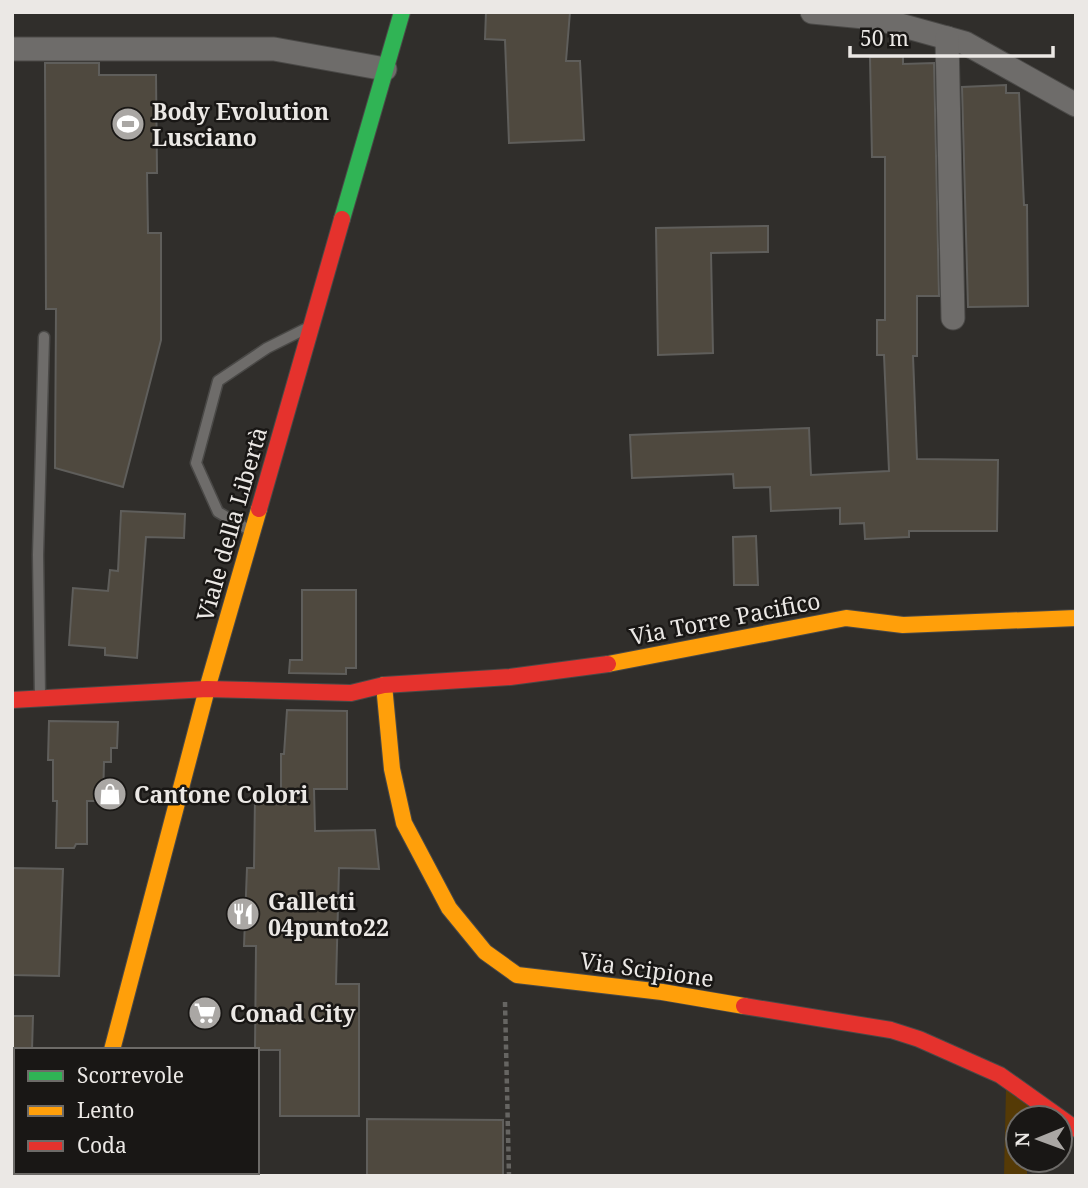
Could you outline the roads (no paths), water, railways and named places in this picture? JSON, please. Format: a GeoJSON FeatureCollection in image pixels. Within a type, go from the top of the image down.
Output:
{"type":"FeatureCollection","features":[{"type":"Feature","properties":{"kind":"street","name":"Viale della Libertà"},"geometry":{"type":"LineString","coordinates":[[113,1048],[207,689],[402,12]]}},
{"type":"Feature","properties":{"kind":"street"},"geometry":{"type":"LineString","coordinates":[[812,12],[875,15],[964,43],[1076,105]]}},
{"type":"Feature","properties":{"kind":"street"},"geometry":{"type":"LineString","coordinates":[[947,38],[953,318]]}},
{"type":"Feature","properties":{"kind":"street"},"geometry":{"type":"LineString","coordinates":[[12,49],[274,50],[385,69]]}},
{"type":"Feature","properties":{"kind":"street","name":"Via Torre Pacifico"},"geometry":{"type":"LineString","coordinates":[[207,689],[351,693],[384,685],[510,677],[590,668],[846,618],[903,625],[1076,618]]}},
{"type":"Feature","properties":{"kind":"street","name":"Via Scipione"},"geometry":{"type":"LineString","coordinates":[[384,685],[402,819],[443,903],[477,946],[497,963],[517,975],[662,992],[891,1030],[919,1039],[1000,1075],[1076,1129]]}},
{"type":"Feature","properties":{"kind":"street"},"geometry":{"type":"LineString","coordinates":[[12,700],[207,689]]}},
{"type":"Feature","properties":{"kind":"lane"},"geometry":{"type":"LineString","coordinates":[[252,532],[218,512],[196,463],[218,381],[267,348],[311,326]]}},
{"type":"Feature","properties":{"kind":"lane"},"geometry":{"type":"LineString","coordinates":[[41,699],[38,555],[44,337]]}},
{"type":"Feature","properties":{"kind":"place","name":"Body Evolution Lusciano"},"geometry":{"type":"Point","coordinates":[128,124]}},
{"type":"Feature","properties":{"kind":"place","name":"Cantone Colori"},"geometry":{"type":"Point","coordinates":[110,794]}},
{"type":"Feature","properties":{"kind":"place","name":"Galletti 04punto22"},"geometry":{"type":"Point","coordinates":[243,914]}},
{"type":"Feature","properties":{"kind":"place","name":"Conad City"},"geometry":{"type":"Point","coordinates":[205,1013]}}]}
